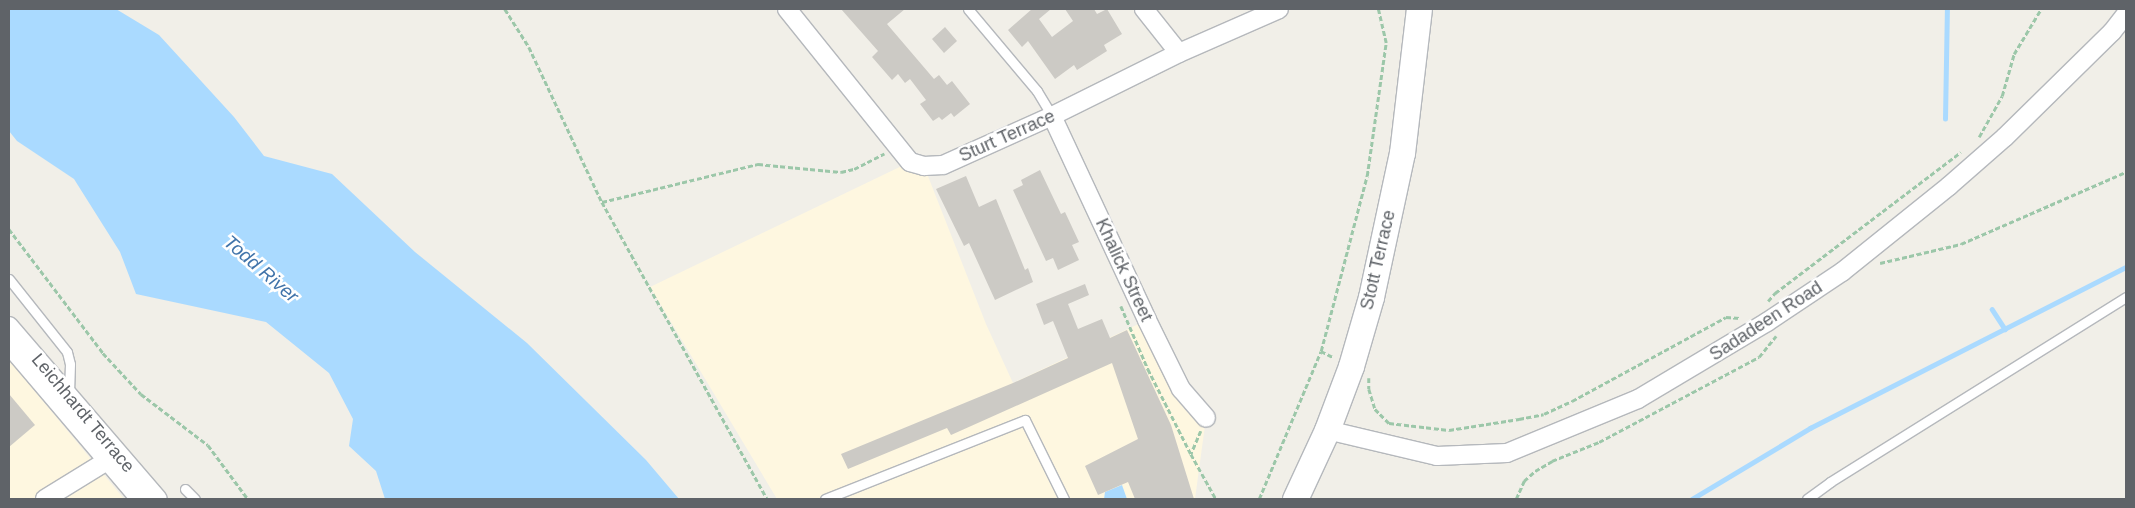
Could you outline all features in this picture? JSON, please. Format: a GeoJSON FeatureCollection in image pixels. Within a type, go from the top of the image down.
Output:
{"type":"FeatureCollection","features":[{"type":"Feature","properties":{"kind":"main road","name":"Stott Terrace"},"geometry":{"type":"LineString","coordinates":[[1295,499],[1327,430],[1351,366],[1371,297],[1402,153],[1419,9]]}},
{"type":"Feature","properties":{"kind":"street","name":"Sturt Terrace"},"geometry":{"type":"LineString","coordinates":[[786,9],[910,162],[924,166],[943,165],[1052,116],[1179,53],[1279,9]]}},
{"type":"Feature","properties":{"kind":"street"},"geometry":{"type":"LineString","coordinates":[[1144,9],[1179,53]]}},
{"type":"Feature","properties":{"kind":"street","name":"Sadadeen Road"},"geometry":{"type":"LineString","coordinates":[[1327,430],[1437,456],[1507,453],[1638,399],[1767,322],[1842,272],[1949,186],[2005,137],[2112,32],[2126,14]]}},
{"type":"Feature","properties":{"kind":"street","name":"Khalick Street"},"geometry":{"type":"LineString","coordinates":[[1052,116],[1181,389],[1206,418]]}},
{"type":"Feature","properties":{"kind":"street","name":"Leichhardt Terrace"},"geometry":{"type":"LineString","coordinates":[[9,326],[70,398],[140,499]]}},
{"type":"Feature","properties":{"kind":"street","name":"Leichhardt Terrace"},"geometry":{"type":"LineString","coordinates":[[9,345],[112,458],[158,499]]}},
{"type":"Feature","properties":{"kind":"street"},"geometry":{"type":"LineString","coordinates":[[45,499],[112,458]]}},
{"type":"Feature","properties":{"kind":"lane"},"geometry":{"type":"LineString","coordinates":[[968,9],[1037,90],[1052,116]]}},
{"type":"Feature","properties":{"kind":"lane"},"geometry":{"type":"LineString","coordinates":[[9,278],[66,352],[70,364],[70,398]]}},
{"type":"Feature","properties":{"kind":"lane"},"geometry":{"type":"LineString","coordinates":[[1807,499],[1830,482],[2126,297]]}},
{"type":"Feature","properties":{"kind":"lane"},"geometry":{"type":"LineString","coordinates":[[825,499],[1024,420],[1064,499]]}},
{"type":"Feature","properties":{"kind":"lane"},"geometry":{"type":"LineString","coordinates":[[185,489],[195,499]]}},
{"type":"Feature","properties":{"kind":"path"},"geometry":{"type":"LineString","coordinates":[[504,9],[529,47],[602,202],[767,499]]}},
{"type":"Feature","properties":{"kind":"path"},"geometry":{"type":"LineString","coordinates":[[1258,499],[1321,351],[1367,176],[1386,43],[1378,9]]}},
{"type":"Feature","properties":{"kind":"path"},"geometry":{"type":"LineString","coordinates":[[1978,140],[2002,96],[2014,54],[2041,9]]}},
{"type":"Feature","properties":{"kind":"path"},"geometry":{"type":"LineString","coordinates":[[602,202],[758,164],[841,172],[854,169],[898,147]]}},
{"type":"Feature","properties":{"kind":"path"},"geometry":{"type":"LineString","coordinates":[[1765,304],[1775,293],[1962,152]]}},
{"type":"Feature","properties":{"kind":"path"},"geometry":{"type":"LineString","coordinates":[[1878,263],[1961,244],[2126,172]]}},
{"type":"Feature","properties":{"kind":"path"},"geometry":{"type":"LineString","coordinates":[[9,229],[103,353],[141,394],[208,445],[248,499]]}},
{"type":"Feature","properties":{"kind":"path"},"geometry":{"type":"LineString","coordinates":[[1321,351],[1368,374],[1368,389],[1375,409],[1389,423],[1449,430],[1544,414],[1572,401],[1726,317],[1739,319],[1746,316]]}},
{"type":"Feature","properties":{"kind":"path"},"geometry":{"type":"LineString","coordinates":[[1206,418],[1191,454],[1216,499]]}},
{"type":"Feature","properties":{"kind":"shaded area"},"geometry":{"type":"Polygon","coordinates":[[[910,162],[924,166],[986,324],[1013,383],[1147,320],[1206,418],[1195,499],[777,499],[650,287],[910,162]]]}},
{"type":"Feature","properties":{"kind":"shaded area"},"geometry":{"type":"Polygon","coordinates":[[[9,360],[57,418],[124,499],[9,499],[9,360]]]}},
{"type":"Feature","properties":{"kind":"water","name":"Todd River"},"geometry":{"type":"Polygon","coordinates":[[[9,9],[116,9],[159,35],[234,117],[264,156],[332,174],[415,252],[527,343],[646,460],[679,499],[385,499],[376,471],[349,446],[353,419],[329,373],[266,322],[136,294],[120,252],[74,179],[17,141],[9,131],[9,9]]]}},
{"type":"Feature","properties":{"kind":"water"},"geometry":{"type":"Polygon","coordinates":[[[1122,485],[1127,499],[1104,499],[1105,492],[1122,485]]]}},
{"type":"Feature","properties":{"kind":"building"},"geometry":{"type":"Polygon","coordinates":[[[841,9],[905,9],[887,24],[934,79],[939,75],[947,85],[952,81],[970,104],[954,117],[951,113],[942,120],[939,117],[933,121],[920,104],[926,100],[910,79],[905,83],[898,74],[892,80],[872,57],[878,51],[841,9]]]}},
{"type":"Feature","properties":{"kind":"building"},"geometry":{"type":"Polygon","coordinates":[[[1032,9],[1051,9],[1039,19],[1052,37],[1073,21],[1065,9],[1094,9],[1097,14],[1107,9],[1122,34],[1104,45],[1107,51],[1077,70],[1074,65],[1055,79],[1028,41],[1022,47],[1008,30],[1032,9]]]}},
{"type":"Feature","properties":{"kind":"building"},"geometry":{"type":"Polygon","coordinates":[[[945,27],[957,41],[944,53],[932,39],[945,27]]]}},
{"type":"Feature","properties":{"kind":"building"},"geometry":{"type":"Polygon","coordinates":[[[1040,170],[1061,214],[1065,212],[1079,242],[1072,245],[1079,260],[1058,270],[1053,258],[1046,261],[1013,190],[1023,185],[1021,180],[1040,170]]]}},
{"type":"Feature","properties":{"kind":"building"},"geometry":{"type":"Polygon","coordinates":[[[966,176],[979,207],[996,199],[1025,270],[1028,268],[1033,282],[995,300],[969,243],[964,246],[936,189],[966,176]]]}},
{"type":"Feature","properties":{"kind":"building"},"geometry":{"type":"Polygon","coordinates":[[[1085,284],[1089,295],[1068,304],[1078,329],[1102,319],[1110,338],[1127,330],[1171,425],[1194,499],[1135,499],[1128,482],[1098,495],[1085,466],[1138,439],[1112,363],[951,435],[947,428],[848,469],[841,454],[1013,383],[1068,358],[1053,321],[1044,325],[1036,304],[1085,284]]]}},
{"type":"Feature","properties":{"kind":"building"},"geometry":{"type":"Polygon","coordinates":[[[9,394],[35,425],[9,447],[9,394]]]}},
{"type":"Feature","properties":{"kind":"waterway"},"geometry":{"type":"LineString","coordinates":[[1945,119],[1947,9]]}},
{"type":"Feature","properties":{"kind":"waterway"},"geometry":{"type":"LineString","coordinates":[[1692,499],[1810,428],[2126,267]]}},
{"type":"Feature","properties":{"kind":"waterway"},"geometry":{"type":"LineString","coordinates":[[1992,309],[2005,329]]}}]}
